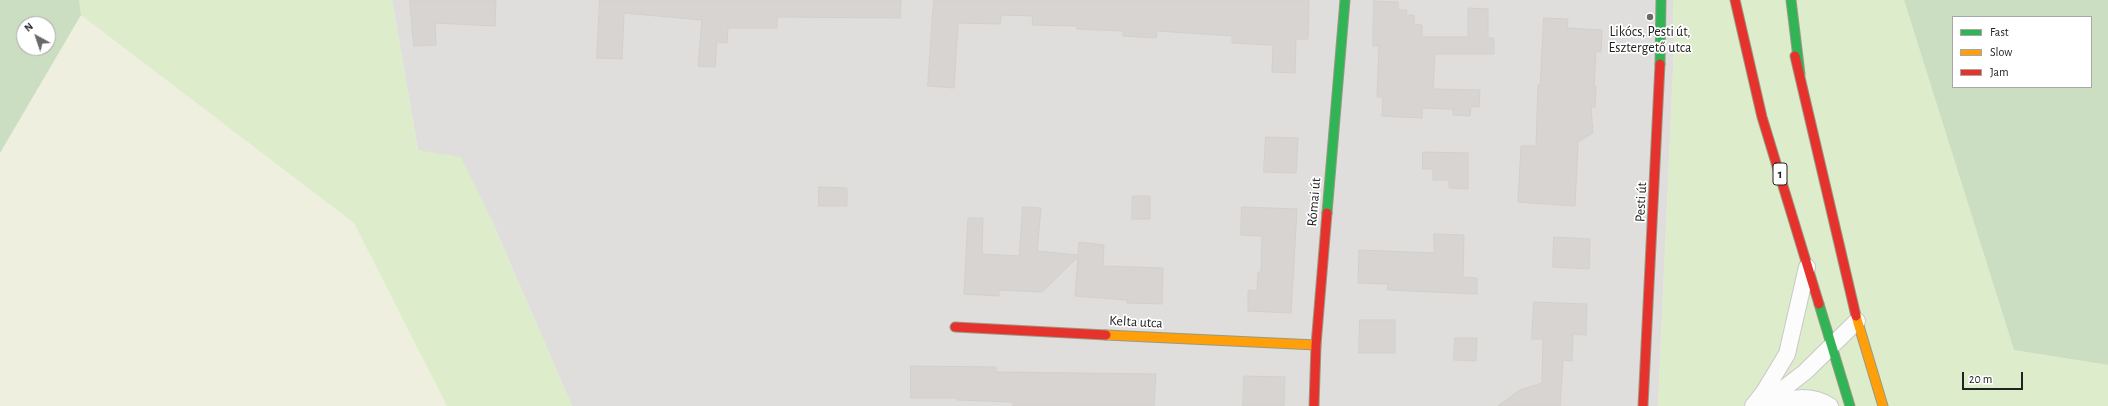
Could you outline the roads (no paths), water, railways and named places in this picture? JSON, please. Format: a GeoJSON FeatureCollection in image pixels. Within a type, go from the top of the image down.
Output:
{"type":"FeatureCollection","features":[{"type":"Feature","properties":{"kind":"main road","name":"Római út"},"geometry":{"type":"LineString","coordinates":[[1314,406],[1316,345],[1345,0]]}},
{"type":"Feature","properties":{"kind":"main road","name":"Pesti út"},"geometry":{"type":"LineString","coordinates":[[1643,406],[1660,93],[1661,0]]}},
{"type":"Feature","properties":{"kind":"main road","name":"1"},"geometry":{"type":"LineString","coordinates":[[1735,0],[1762,117],[1808,263],[1831,346],[1850,406]]}},
{"type":"Feature","properties":{"kind":"main road"},"geometry":{"type":"LineString","coordinates":[[1782,0],[1857,321],[1884,406]]}},
{"type":"Feature","properties":{"kind":"main road"},"geometry":{"type":"LineString","coordinates":[[1791,0],[1800,74]]}},
{"type":"Feature","properties":{"kind":"main road","name":"Kelta utca"},"geometry":{"type":"LineString","coordinates":[[955,327],[1316,345]]}},
{"type":"Feature","properties":{"kind":"street"},"geometry":{"type":"LineString","coordinates":[[1753,406],[1764,392],[1787,354],[1808,263]]}},
{"type":"Feature","properties":{"kind":"street"},"geometry":{"type":"LineString","coordinates":[[1761,406],[1805,372],[1857,321]]}},
{"type":"Feature","properties":{"kind":"street"},"geometry":{"type":"LineString","coordinates":[[1770,406],[1776,403],[1801,398],[1826,403],[1830,406]]}},
{"type":"Feature","properties":{"kind":"place","name":"Likócs, Pesti út, Esztergető utca"},"geometry":{"type":"Point","coordinates":[1650,17]}}]}
